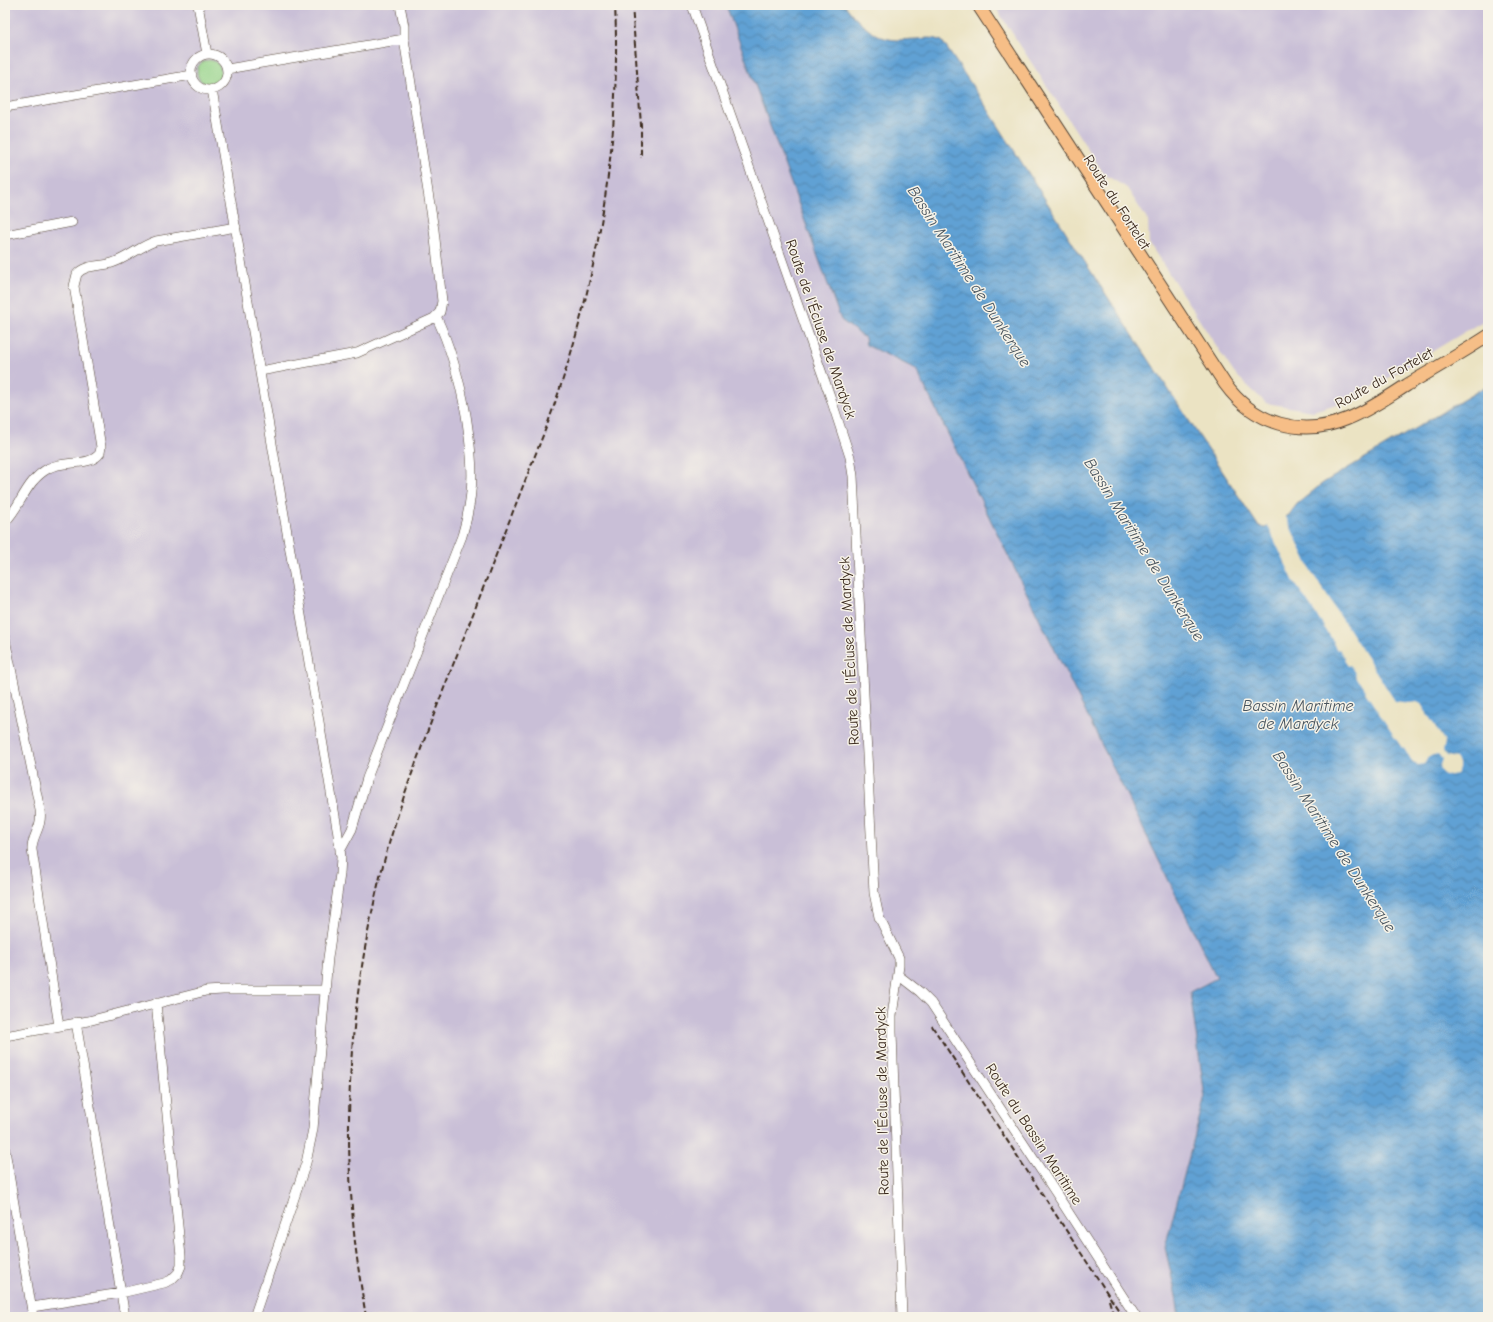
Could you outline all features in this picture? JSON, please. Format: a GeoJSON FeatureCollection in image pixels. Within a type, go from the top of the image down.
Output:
{"type":"FeatureCollection","features":[{"type":"Feature","properties":{"kind":"main road","name":"Route du Fortelet"},"geometry":{"type":"LineString","coordinates":[[970,5],[1214,380],[1228,396],[1268,420],[1284,425],[1313,427],[1336,423],[1364,410],[1488,337]]}},
{"type":"Feature","properties":{"kind":"main road","name":"Route du Fortelet"},"geometry":{"type":"LineString","coordinates":[[978,5],[1222,379],[1235,397],[1246,407]]}},
{"type":"Feature","properties":{"kind":"street"},"geometry":{"type":"LineString","coordinates":[[198,5],[207,54]]}},
{"type":"Feature","properties":{"kind":"street"},"geometry":{"type":"LineString","coordinates":[[260,371],[358,353],[436,316],[441,309],[442,301],[434,230],[400,5]]}},
{"type":"Feature","properties":{"kind":"street","name":"Route de l'Écluse de Mardyck"},"geometry":{"type":"LineString","coordinates":[[692,5],[828,389],[851,463],[856,508],[873,887],[875,904],[879,917],[899,958],[898,975],[892,1010],[892,1032],[902,1317]]}},
{"type":"Feature","properties":{"kind":"street"},"geometry":{"type":"LineString","coordinates":[[227,69],[404,39]]}},
{"type":"Feature","properties":{"kind":"street"},"geometry":{"type":"LineString","coordinates":[[207,54],[219,57],[225,63],[227,69],[227,75],[224,81],[220,86],[212,89],[205,89],[199,86],[194,81],[192,75],[194,63],[200,57],[207,54]]}},
{"type":"Feature","properties":{"kind":"street"},"geometry":{"type":"LineString","coordinates":[[5,107],[192,75]]}},
{"type":"Feature","properties":{"kind":"street"},"geometry":{"type":"LineString","coordinates":[[212,89],[340,850],[340,874],[329,951],[315,1117],[311,1142],[306,1163],[254,1317]]}},
{"type":"Feature","properties":{"kind":"street"},"geometry":{"type":"LineString","coordinates":[[5,235],[72,222]]}},
{"type":"Feature","properties":{"kind":"street"},"geometry":{"type":"LineString","coordinates":[[5,522],[10,517],[33,481],[44,472],[55,466],[93,459],[100,452],[101,447],[74,286],[77,274],[84,268],[114,262],[147,244],[156,241],[236,228]]}},
{"type":"Feature","properties":{"kind":"street"},"geometry":{"type":"LineString","coordinates":[[340,850],[352,829],[370,770],[462,536],[470,501],[472,457],[461,387],[446,339],[436,316]]}},
{"type":"Feature","properties":{"kind":"street"},"geometry":{"type":"LineString","coordinates":[[5,639],[40,810],[41,822],[32,844],[32,850],[59,1026]]}},
{"type":"Feature","properties":{"kind":"street","name":"Route du Bassin Maritime"},"geometry":{"type":"LineString","coordinates":[[898,975],[920,992],[931,1003],[1136,1317]]}},
{"type":"Feature","properties":{"kind":"street"},"geometry":{"type":"LineString","coordinates":[[5,1036],[59,1026],[201,992],[223,990],[326,990]]}},
{"type":"Feature","properties":{"kind":"street"},"geometry":{"type":"LineString","coordinates":[[32,1307],[121,1292],[169,1281],[178,1273],[181,1263],[156,1003]]}},
{"type":"Feature","properties":{"kind":"street"},"geometry":{"type":"LineString","coordinates":[[76,1022],[125,1317]]}},
{"type":"Feature","properties":{"kind":"street"},"geometry":{"type":"LineString","coordinates":[[5,1150],[33,1317]]}},
{"type":"Feature","properties":{"kind":"shaded area"},"geometry":{"type":"Polygon","coordinates":[[[5,5],[726,5],[841,320],[865,338],[867,345],[916,369],[1217,978],[1190,992],[1205,1097],[1165,1247],[1179,1317],[5,1317],[5,5]]]}},
{"type":"Feature","properties":{"kind":"shaded area"},"geometry":{"type":"Polygon","coordinates":[[[994,5],[1488,5],[1488,318],[1353,399],[1313,411],[1266,403],[1234,373],[1149,243],[1148,221],[1127,188],[1104,174],[994,5]]]}},
{"type":"Feature","properties":{"kind":"green space"},"geometry":{"type":"Polygon","coordinates":[[[209,60],[214,61],[220,67],[220,77],[214,83],[209,84],[204,83],[198,77],[197,72],[198,67],[204,61],[209,60]]]}},
{"type":"Feature","properties":{"kind":"water","name":"Bassin Maritime de Mardyck"},"geometry":{"type":"Polygon","coordinates":[[[726,5],[845,5],[864,26],[882,37],[896,40],[930,38],[942,41],[982,100],[1090,270],[1257,524],[1261,527],[1266,527],[1289,515],[1297,504],[1323,483],[1488,385],[1488,1317],[1179,1317],[1165,1247],[1205,1097],[1190,992],[1217,978],[916,369],[866,345],[865,338],[841,320],[726,5]]]}},
{"type":"Feature","properties":{"kind":"pier"},"geometry":{"type":"Polygon","coordinates":[[[1285,515],[1311,571],[1395,701],[1409,703],[1417,702],[1421,704],[1445,742],[1443,751],[1446,756],[1456,758],[1459,763],[1459,768],[1456,774],[1447,776],[1442,773],[1439,768],[1442,759],[1438,754],[1429,757],[1424,764],[1418,765],[1413,763],[1365,692],[1366,691],[1355,676],[1356,675],[1350,665],[1348,666],[1339,649],[1337,650],[1333,643],[1334,642],[1323,627],[1324,626],[1294,582],[1267,524],[1285,515]]]}},
{"type":"Feature","properties":{"kind":"railway"},"geometry":{"type":"LineString","coordinates":[[366,1317],[353,1221],[349,1130],[355,1016],[366,940],[389,843],[408,785],[451,670],[546,428],[559,392],[581,318],[590,281],[604,206],[609,167],[613,129],[615,83],[615,5]]}},
{"type":"Feature","properties":{"kind":"railway"},"geometry":{"type":"LineString","coordinates":[[632,5],[641,125],[641,158]]}},
{"type":"Feature","properties":{"kind":"railway"},"geometry":{"type":"LineString","coordinates":[[932,1026],[1123,1317]]}},
{"type":"Feature","properties":{"kind":"railway"},"geometry":{"type":"LineString","coordinates":[[1109,1300],[1114,1317]]}},
{"type":"Feature","properties":{"kind":"water label","name":"Bassin Maritime de Dunkerque"},"geometry":{"type":"Point","coordinates":[970,276]}},
{"type":"Feature","properties":{"kind":"water label","name":"Bassin Maritime de Dunkerque"},"geometry":{"type":"Point","coordinates":[1145,549]}},
{"type":"Feature","properties":{"kind":"water label","name":"Bassin Maritime de Dunkerque"},"geometry":{"type":"Point","coordinates":[1335,841]}}]}
